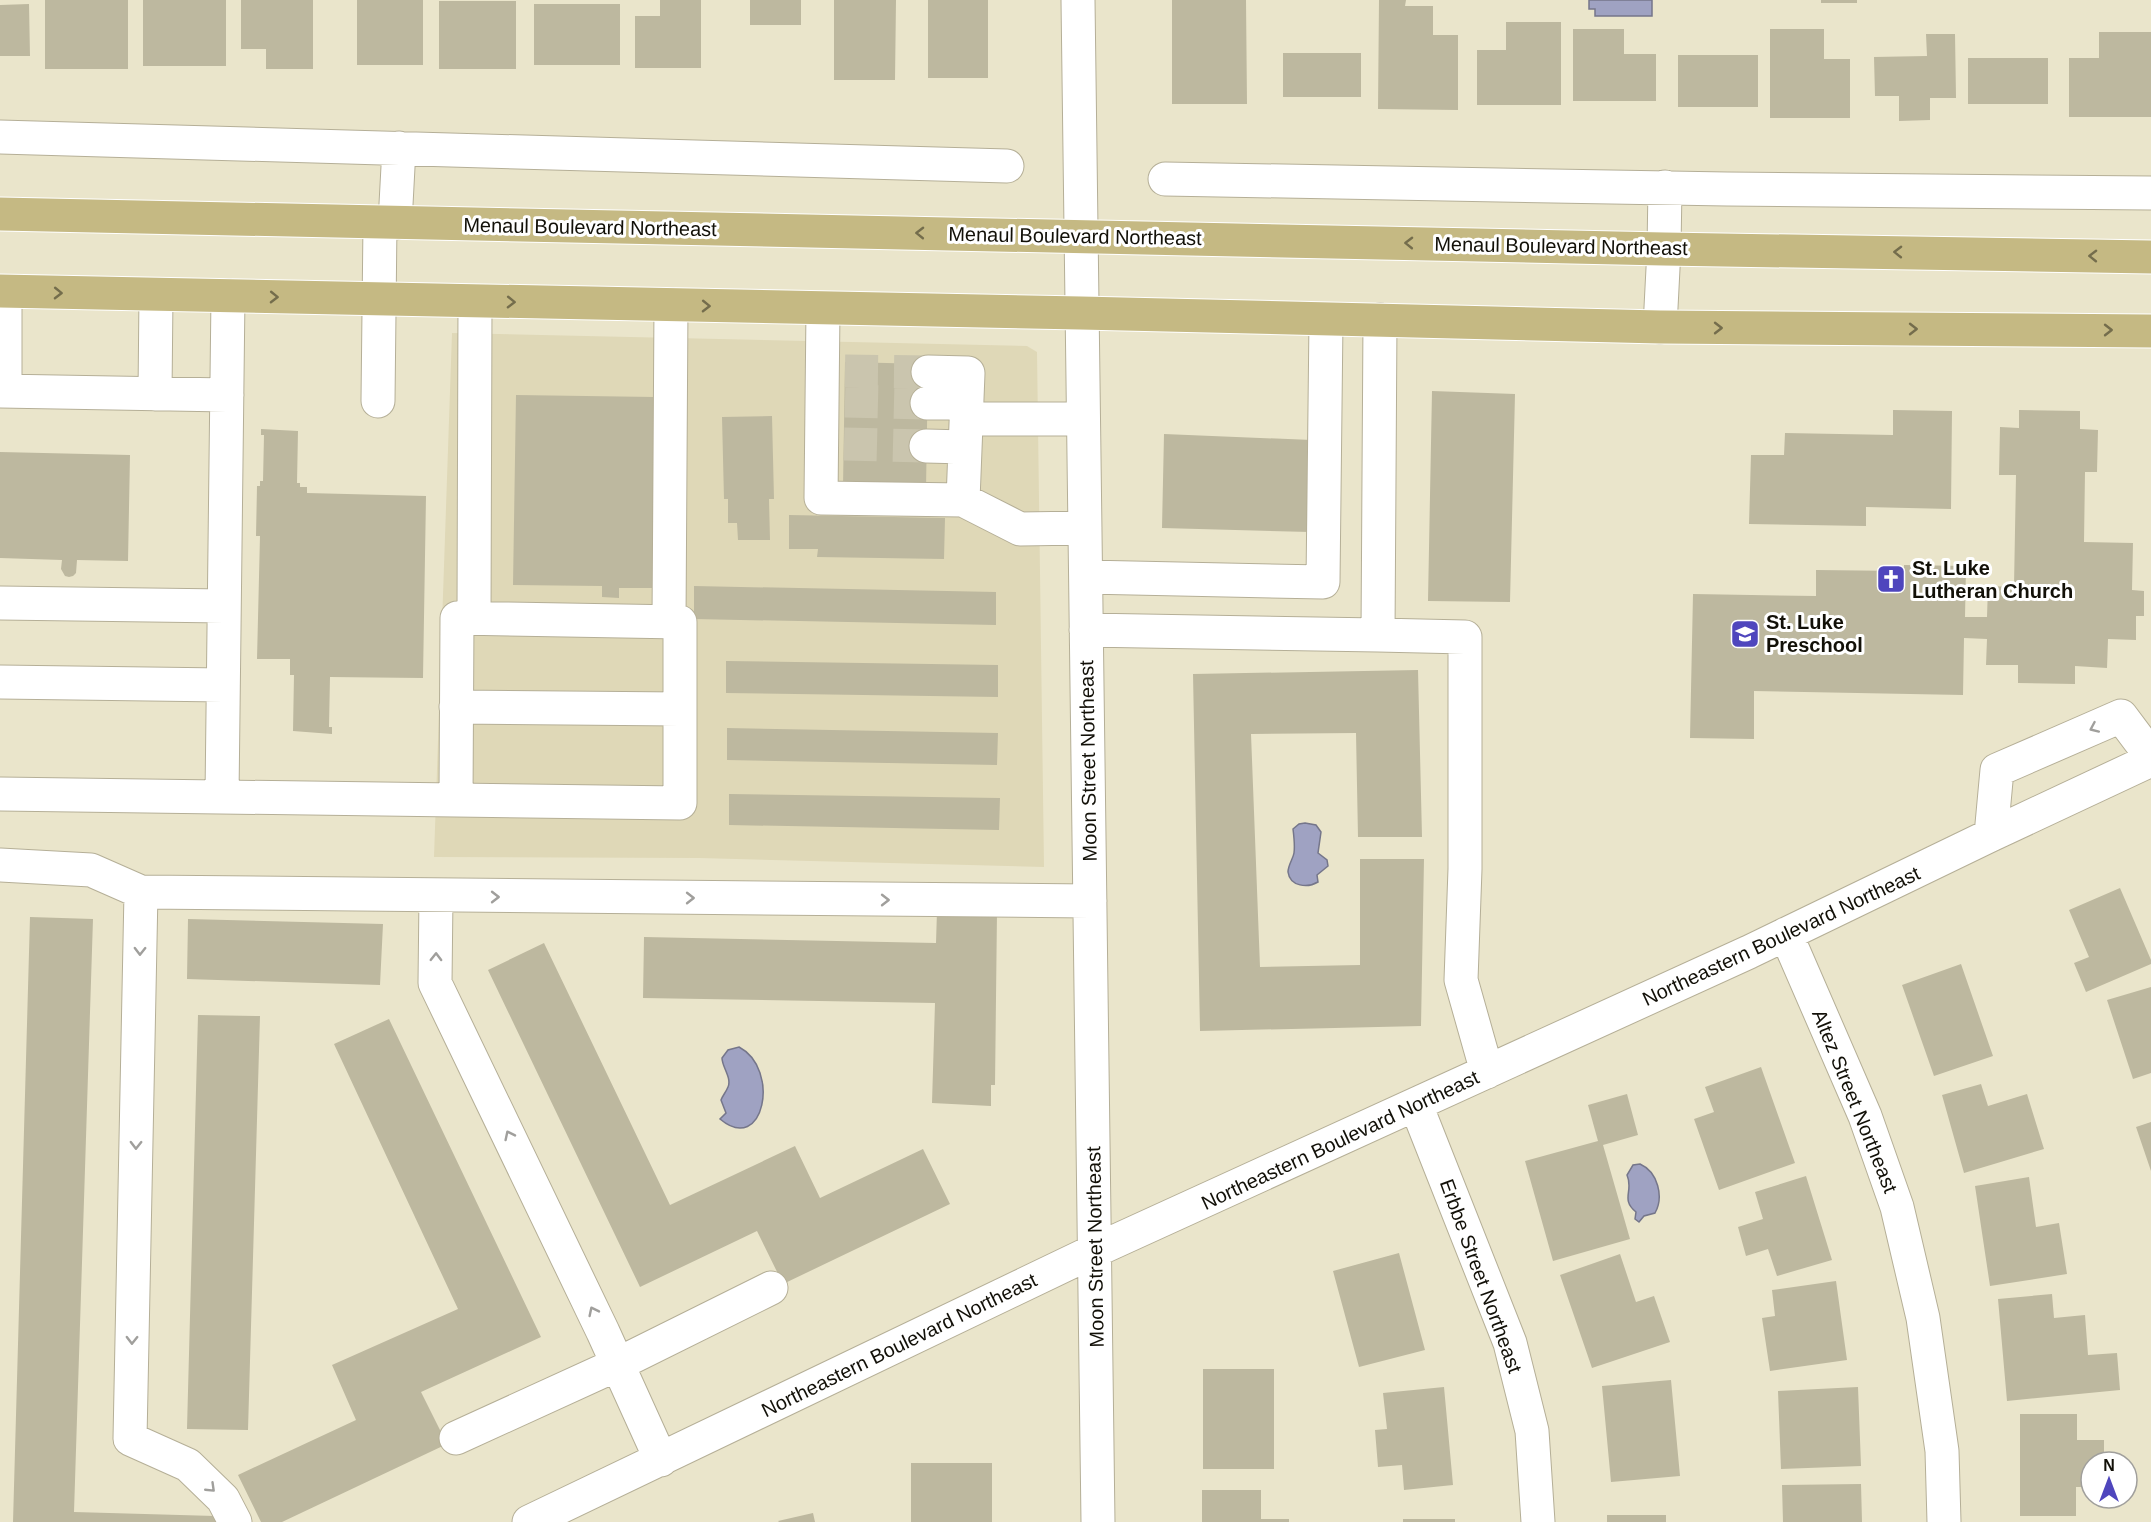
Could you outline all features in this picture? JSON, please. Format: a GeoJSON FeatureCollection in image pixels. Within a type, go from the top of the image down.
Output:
{"type":"FeatureCollection","features":[{"type":"Feature","properties":{"kind":"main road","name":"Menaul Boulevard Northeast"},"geometry":{"type":"LineString","coordinates":[[0,214],[2151,257]]}},
{"type":"Feature","properties":{"kind":"main road"},"geometry":{"type":"LineString","coordinates":[[2,292],[1660,327],[2151,331]]}},
{"type":"Feature","properties":{"kind":"street","name":"Moon Street Northeast"},"geometry":{"type":"LineString","coordinates":[[1078,0],[1098,1522]]}},
{"type":"Feature","properties":{"kind":"street"},"geometry":{"type":"LineString","coordinates":[[0,137],[1007,166]]}},
{"type":"Feature","properties":{"kind":"street"},"geometry":{"type":"LineString","coordinates":[[378,401],[378,300],[399,148]]}},
{"type":"Feature","properties":{"kind":"street"},"geometry":{"type":"LineString","coordinates":[[1165,179],[2151,193]]}},
{"type":"Feature","properties":{"kind":"street"},"geometry":{"type":"LineString","coordinates":[[1660,327],[1665,187]]}},
{"type":"Feature","properties":{"kind":"street"},"geometry":{"type":"LineString","coordinates":[[2,292],[2,391],[227,395]]}},
{"type":"Feature","properties":{"kind":"street"},"geometry":{"type":"LineString","coordinates":[[155,394],[156,295]]}},
{"type":"Feature","properties":{"kind":"street"},"geometry":{"type":"LineString","coordinates":[[222,796],[228,296]]}},
{"type":"Feature","properties":{"kind":"street"},"geometry":{"type":"LineString","coordinates":[[474,618],[475,302]]}},
{"type":"Feature","properties":{"kind":"street"},"geometry":{"type":"LineString","coordinates":[[669,622],[671,305]]}},
{"type":"Feature","properties":{"kind":"street"},"geometry":{"type":"LineString","coordinates":[[823,309],[834,386],[833,444],[821,498],[963,500],[1020,528],[1085,528]]}},
{"type":"Feature","properties":{"kind":"street"},"geometry":{"type":"LineString","coordinates":[[1086,577],[1323,582],[1326,320]]}},
{"type":"Feature","properties":{"kind":"street"},"geometry":{"type":"LineString","coordinates":[[1378,635],[1380,320]]}},
{"type":"Feature","properties":{"kind":"street"},"geometry":{"type":"LineString","coordinates":[[927,387],[968,373],[963,500]]}},
{"type":"Feature","properties":{"kind":"street"},"geometry":{"type":"LineString","coordinates":[[926,446],[966,423],[1083,419]]}},
{"type":"Feature","properties":{"kind":"street"},"geometry":{"type":"LineString","coordinates":[[0,603],[224,606]]}},
{"type":"Feature","properties":{"kind":"street"},"geometry":{"type":"LineString","coordinates":[[0,794],[681,803],[680,622],[457,618],[456,799]]}},
{"type":"Feature","properties":{"kind":"street"},"geometry":{"type":"LineString","coordinates":[[1086,630],[1465,637],[1465,869],[1461,980],[1487,1072]]}},
{"type":"Feature","properties":{"kind":"street"},"geometry":{"type":"LineString","coordinates":[[0,682],[223,685]]}},
{"type":"Feature","properties":{"kind":"street"},"geometry":{"type":"LineString","coordinates":[[456,707],[681,709]]}},
{"type":"Feature","properties":{"kind":"street"},"geometry":{"type":"LineString","coordinates":[[1991,835],[1996,770],[2121,716],[2151,758]]}},
{"type":"Feature","properties":{"kind":"street","name":"Northeastern Boulevard Northeast"},"geometry":{"type":"LineString","coordinates":[[529,1522],[1095,1251],[1786,934],[2151,758]]}},
{"type":"Feature","properties":{"kind":"street"},"geometry":{"type":"LineString","coordinates":[[0,865],[91,870],[141,892],[1090,901]]}},
{"type":"Feature","properties":{"kind":"street"},"geometry":{"type":"LineString","coordinates":[[141,892],[130,1439],[188,1465],[223,1499],[235,1522]]}},
{"type":"Feature","properties":{"kind":"street"},"geometry":{"type":"LineString","coordinates":[[436,896],[435,983],[618,1364],[661,1460]]}},
{"type":"Feature","properties":{"kind":"street","name":"Altez Street Northeast"},"geometry":{"type":"LineString","coordinates":[[1786,934],[1865,1116],[1898,1207],[1923,1318],[1942,1451],[1944,1522]]}},
{"type":"Feature","properties":{"kind":"street","name":"Erbbe Street Northeast"},"geometry":{"type":"LineString","coordinates":[[1416,1105],[1510,1343],[1532,1431],[1538,1522]]}},
{"type":"Feature","properties":{"kind":"street"},"geometry":{"type":"LineString","coordinates":[[456,1438],[618,1364],[771,1288]]}},
{"type":"Feature","properties":{"kind":"shaded area"},"geometry":{"type":"Polygon","coordinates":[[[452,333],[1027,346],[1037,352],[1044,867],[699,858],[434,857],[452,333]]]}},
{"type":"Feature","properties":{"kind":"water"},"geometry":{"type":"Polygon","coordinates":[[[1589,0],[1652,0],[1652,16],[1595,16],[1595,9],[1589,9],[1589,0]]]}},
{"type":"Feature","properties":{"kind":"water"},"geometry":{"type":"Polygon","coordinates":[[[1305,823],[1316,825],[1321,832],[1318,853],[1327,860],[1328,866],[1317,875],[1318,882],[1300,885],[1292,881],[1288,872],[1294,853],[1293,829],[1305,823]]]}},
{"type":"Feature","properties":{"kind":"water"},"geometry":{"type":"Polygon","coordinates":[[[739,1047],[752,1058],[760,1073],[763,1089],[762,1105],[756,1118],[747,1126],[735,1127],[720,1119],[726,1113],[721,1100],[729,1084],[722,1058],[728,1050],[739,1047]]]}},
{"type":"Feature","properties":{"kind":"water"},"geometry":{"type":"Polygon","coordinates":[[[1640,1164],[1655,1179],[1659,1200],[1655,1213],[1644,1216],[1639,1222],[1635,1219],[1636,1212],[1629,1203],[1627,1175],[1633,1165],[1640,1164]]]}},
{"type":"Feature","properties":{"kind":"building"},"geometry":{"type":"Polygon","coordinates":[[[45,0],[128,0],[128,69],[45,69],[45,0]]]}},
{"type":"Feature","properties":{"kind":"building"},"geometry":{"type":"Polygon","coordinates":[[[143,0],[226,0],[226,66],[143,66],[143,0]]]}},
{"type":"Feature","properties":{"kind":"building"},"geometry":{"type":"Polygon","coordinates":[[[241,0],[313,0],[313,69],[266,69],[266,49],[241,49],[241,0]]]}},
{"type":"Feature","properties":{"kind":"building"},"geometry":{"type":"Polygon","coordinates":[[[357,0],[423,0],[423,65],[357,65],[357,0]]]}},
{"type":"Feature","properties":{"kind":"building"},"geometry":{"type":"Polygon","coordinates":[[[660,0],[701,0],[701,68],[635,68],[635,16],[660,16],[660,0]]]}},
{"type":"Feature","properties":{"kind":"building"},"geometry":{"type":"Polygon","coordinates":[[[750,0],[801,0],[801,25],[750,25],[750,0]]]}},
{"type":"Feature","properties":{"kind":"building"},"geometry":{"type":"Polygon","coordinates":[[[834,0],[896,0],[895,80],[834,80],[834,0]]]}},
{"type":"Feature","properties":{"kind":"building"},"geometry":{"type":"Polygon","coordinates":[[[928,0],[988,0],[988,78],[928,78],[928,0]]]}},
{"type":"Feature","properties":{"kind":"building"},"geometry":{"type":"Polygon","coordinates":[[[1172,0],[1246,0],[1247,104],[1172,104],[1172,0]]]}},
{"type":"Feature","properties":{"kind":"building"},"geometry":{"type":"Polygon","coordinates":[[[1379,0],[1406,0],[1405,6],[1433,6],[1433,35],[1458,35],[1458,110],[1378,109],[1379,0]]]}},
{"type":"Feature","properties":{"kind":"building"},"geometry":{"type":"Polygon","coordinates":[[[1821,0],[1857,0],[1857,3],[1821,3],[1821,0]]]}},
{"type":"Feature","properties":{"kind":"building"},"geometry":{"type":"Polygon","coordinates":[[[439,1],[516,1],[516,69],[439,69],[439,1]]]}},
{"type":"Feature","properties":{"kind":"building"},"geometry":{"type":"Polygon","coordinates":[[[29,4],[30,56],[0,56],[0,5],[29,4]]]}},
{"type":"Feature","properties":{"kind":"building"},"geometry":{"type":"Polygon","coordinates":[[[534,4],[620,4],[620,65],[534,65],[534,4]]]}},
{"type":"Feature","properties":{"kind":"building"},"geometry":{"type":"Polygon","coordinates":[[[1506,22],[1561,22],[1561,105],[1477,105],[1477,50],[1506,50],[1506,22]]]}},
{"type":"Feature","properties":{"kind":"building"},"geometry":{"type":"Polygon","coordinates":[[[1573,29],[1624,29],[1624,54],[1656,54],[1656,101],[1573,101],[1573,29]]]}},
{"type":"Feature","properties":{"kind":"building"},"geometry":{"type":"Polygon","coordinates":[[[1770,29],[1824,29],[1824,59],[1850,59],[1850,118],[1770,118],[1770,29]]]}},
{"type":"Feature","properties":{"kind":"building"},"geometry":{"type":"Polygon","coordinates":[[[2099,32],[2151,32],[2151,117],[2069,117],[2069,58],[2099,58],[2099,32]]]}},
{"type":"Feature","properties":{"kind":"building"},"geometry":{"type":"Polygon","coordinates":[[[1926,34],[1955,34],[1956,98],[1930,98],[1930,120],[1899,121],[1899,96],[1875,96],[1874,57],[1927,56],[1926,34]]]}},
{"type":"Feature","properties":{"kind":"building"},"geometry":{"type":"Polygon","coordinates":[[[1283,53],[1361,53],[1361,97],[1283,97],[1283,53]]]}},
{"type":"Feature","properties":{"kind":"building"},"geometry":{"type":"Polygon","coordinates":[[[1678,55],[1758,55],[1758,107],[1678,107],[1678,55]]]}},
{"type":"Feature","properties":{"kind":"building"},"geometry":{"type":"Polygon","coordinates":[[[1968,58],[2048,58],[2048,104],[1968,104],[1968,58]]]}},
{"type":"Feature","properties":{"kind":"building"},"geometry":{"type":"Polygon","coordinates":[[[845,362],[928,364],[926,489],[843,487],[845,362]]]}},
{"type":"Feature","properties":{"kind":"building"},"geometry":{"type":"Polygon","coordinates":[[[1432,391],[1515,394],[1510,602],[1428,601],[1432,391]]]}},
{"type":"Feature","properties":{"kind":"building"},"geometry":{"type":"Polygon","coordinates":[[[516,395],[655,397],[652,588],[619,588],[619,598],[602,597],[602,586],[513,585],[516,395]]]}},
{"type":"Feature","properties":{"kind":"building"},"geometry":{"type":"Polygon","coordinates":[[[1893,410],[1952,411],[1951,509],[1866,507],[1866,526],[1749,524],[1751,455],[1784,455],[1785,433],[1893,435],[1893,410]]]}},
{"type":"Feature","properties":{"kind":"building","name":"St. Luke Lutheran Church"},"geometry":{"type":"Polygon","coordinates":[[[2019,410],[2080,411],[2080,429],[2098,430],[2097,472],[2085,472],[2084,542],[2133,543],[2132,590],[2144,591],[2144,616],[2136,616],[2136,640],[2108,639],[2107,668],[2075,666],[2075,684],[2018,683],[2018,665],[1986,665],[1987,639],[1964,638],[1963,695],[1754,691],[1754,739],[1690,738],[1693,594],[1816,596],[1816,570],[1904,571],[1904,565],[1966,566],[1965,617],[1987,617],[1988,586],[2014,587],[2016,475],[1999,475],[2000,427],[2019,428],[2019,410]]]}},
{"type":"Feature","properties":{"kind":"building"},"geometry":{"type":"Polygon","coordinates":[[[772,416],[774,499],[769,499],[770,540],[738,540],[737,523],[728,523],[728,499],[724,499],[722,417],[772,416]]]}},
{"type":"Feature","properties":{"kind":"building"},"geometry":{"type":"Polygon","coordinates":[[[261,429],[298,431],[297,483],[300,483],[300,487],[307,487],[307,493],[426,496],[423,678],[330,677],[329,727],[332,727],[332,734],[293,731],[294,675],[290,675],[290,659],[257,659],[260,536],[256,536],[257,486],[260,486],[260,481],[263,481],[264,435],[261,435],[261,429]]]}},
{"type":"Feature","properties":{"kind":"building"},"geometry":{"type":"Polygon","coordinates":[[[1164,434],[1312,440],[1310,532],[1162,528],[1164,434]]]}},
{"type":"Feature","properties":{"kind":"building"},"geometry":{"type":"Polygon","coordinates":[[[0,452],[130,455],[128,561],[77,560],[76,573],[69,577],[65,576],[61,569],[62,560],[0,558],[0,452]]]}},
{"type":"Feature","properties":{"kind":"building"},"geometry":{"type":"Polygon","coordinates":[[[789,515],[945,518],[944,559],[817,557],[818,549],[789,549],[789,515]]]}},
{"type":"Feature","properties":{"kind":"building"},"geometry":{"type":"Polygon","coordinates":[[[694,586],[996,592],[996,625],[694,619],[694,586]]]}},
{"type":"Feature","properties":{"kind":"building"},"geometry":{"type":"Polygon","coordinates":[[[726,661],[998,665],[998,697],[726,693],[726,661]]]}},
{"type":"Feature","properties":{"kind":"building"},"geometry":{"type":"Polygon","coordinates":[[[1418,670],[1422,837],[1358,837],[1356,733],[1251,734],[1260,967],[1360,965],[1360,859],[1424,859],[1421,1026],[1200,1031],[1193,674],[1418,670]]]}},
{"type":"Feature","properties":{"kind":"building"},"geometry":{"type":"Polygon","coordinates":[[[727,728],[998,733],[997,765],[727,760],[727,728]]]}},
{"type":"Feature","properties":{"kind":"building"},"geometry":{"type":"Polygon","coordinates":[[[729,794],[1000,798],[999,830],[729,825],[729,794]]]}},
{"type":"Feature","properties":{"kind":"building"},"geometry":{"type":"Polygon","coordinates":[[[2120,888],[2151,964],[2086,992],[2074,963],[2089,957],[2069,910],[2120,888]]]}},
{"type":"Feature","properties":{"kind":"building"},"geometry":{"type":"Polygon","coordinates":[[[937,911],[997,912],[995,1085],[991,1085],[991,1106],[932,1103],[935,1003],[643,998],[644,937],[936,943],[937,911]]]}},
{"type":"Feature","properties":{"kind":"building"},"geometry":{"type":"Polygon","coordinates":[[[30,917],[93,919],[74,1512],[215,1516],[215,1522],[13,1522],[30,917]]]}},
{"type":"Feature","properties":{"kind":"building"},"geometry":{"type":"Polygon","coordinates":[[[188,919],[383,924],[380,985],[187,979],[188,919]]]}},
{"type":"Feature","properties":{"kind":"building"},"geometry":{"type":"Polygon","coordinates":[[[544,943],[670,1205],[795,1146],[820,1198],[923,1149],[950,1204],[783,1284],[757,1231],[640,1287],[488,970],[544,943]]]}},
{"type":"Feature","properties":{"kind":"building"},"geometry":{"type":"Polygon","coordinates":[[[1961,964],[1993,1056],[1934,1076],[1902,985],[1961,964]]]}},
{"type":"Feature","properties":{"kind":"building"},"geometry":{"type":"Polygon","coordinates":[[[2151,987],[2151,1073],[2133,1079],[2107,1000],[2151,987]]]}},
{"type":"Feature","properties":{"kind":"building"},"geometry":{"type":"Polygon","coordinates":[[[198,1015],[260,1016],[248,1430],[187,1429],[198,1015]]]}},
{"type":"Feature","properties":{"kind":"building"},"geometry":{"type":"Polygon","coordinates":[[[389,1019],[541,1337],[421,1392],[447,1444],[282,1522],[261,1522],[238,1475],[356,1420],[332,1365],[458,1309],[334,1044],[389,1019]]]}},
{"type":"Feature","properties":{"kind":"building"},"geometry":{"type":"Polygon","coordinates":[[[1761,1067],[1795,1163],[1719,1190],[1694,1119],[1714,1112],[1705,1087],[1761,1067]]]}},
{"type":"Feature","properties":{"kind":"building"},"geometry":{"type":"Polygon","coordinates":[[[1981,1084],[1988,1106],[2027,1094],[2044,1149],[1964,1173],[1942,1095],[1981,1084]]]}},
{"type":"Feature","properties":{"kind":"building"},"geometry":{"type":"Polygon","coordinates":[[[1627,1094],[1638,1135],[1603,1145],[1630,1239],[1553,1261],[1525,1161],[1598,1141],[1588,1105],[1627,1094]]]}},
{"type":"Feature","properties":{"kind":"building"},"geometry":{"type":"Polygon","coordinates":[[[2151,1122],[2151,1171],[2136,1127],[2151,1122]]]}},
{"type":"Feature","properties":{"kind":"building"},"geometry":{"type":"Polygon","coordinates":[[[1806,1176],[1832,1260],[1777,1276],[1768,1249],[1746,1256],[1738,1227],[1763,1219],[1755,1192],[1806,1176]]]}},
{"type":"Feature","properties":{"kind":"building"},"geometry":{"type":"Polygon","coordinates":[[[2029,1177],[2036,1227],[2059,1223],[2067,1274],[1990,1286],[1975,1186],[2029,1177]]]}},
{"type":"Feature","properties":{"kind":"building"},"geometry":{"type":"Polygon","coordinates":[[[1399,1253],[1425,1350],[1359,1367],[1333,1271],[1399,1253]]]}},
{"type":"Feature","properties":{"kind":"building"},"geometry":{"type":"Polygon","coordinates":[[[1620,1254],[1636,1302],[1654,1296],[1670,1342],[1592,1368],[1560,1275],[1620,1254]]]}},
{"type":"Feature","properties":{"kind":"building"},"geometry":{"type":"Polygon","coordinates":[[[1836,1281],[1847,1360],[1770,1371],[1762,1318],[1775,1316],[1772,1290],[1836,1281]]]}},
{"type":"Feature","properties":{"kind":"building"},"geometry":{"type":"Polygon","coordinates":[[[2052,1294],[2054,1318],[2085,1315],[2088,1355],[2117,1353],[2120,1390],[2007,1401],[1998,1299],[2052,1294]]]}},
{"type":"Feature","properties":{"kind":"building"},"geometry":{"type":"Polygon","coordinates":[[[1203,1369],[1274,1369],[1274,1469],[1203,1469],[1203,1369]]]}},
{"type":"Feature","properties":{"kind":"building"},"geometry":{"type":"Polygon","coordinates":[[[1671,1380],[1680,1476],[1611,1482],[1602,1386],[1671,1380]]]}},
{"type":"Feature","properties":{"kind":"building"},"geometry":{"type":"Polygon","coordinates":[[[1444,1387],[1453,1485],[1404,1490],[1402,1465],[1378,1467],[1375,1430],[1387,1429],[1383,1393],[1444,1387]]]}},
{"type":"Feature","properties":{"kind":"building"},"geometry":{"type":"Polygon","coordinates":[[[1858,1387],[1861,1466],[1781,1469],[1778,1391],[1858,1387]]]}},
{"type":"Feature","properties":{"kind":"building"},"geometry":{"type":"Polygon","coordinates":[[[2020,1414],[2077,1414],[2077,1440],[2104,1440],[2104,1450],[2079,1450],[2076,1516],[2020,1516],[2020,1414]]]}},
{"type":"Feature","properties":{"kind":"building"},"geometry":{"type":"Polygon","coordinates":[[[911,1463],[992,1463],[992,1522],[911,1522],[911,1463]]]}},
{"type":"Feature","properties":{"kind":"building"},"geometry":{"type":"Polygon","coordinates":[[[1861,1484],[1862,1522],[1783,1522],[1782,1485],[1861,1484]]]}},
{"type":"Feature","properties":{"kind":"building"},"geometry":{"type":"Polygon","coordinates":[[[1202,1490],[1261,1490],[1261,1519],[1289,1519],[1289,1522],[1202,1522],[1202,1490]]]}},
{"type":"Feature","properties":{"kind":"building"},"geometry":{"type":"Polygon","coordinates":[[[813,1513],[815,1522],[778,1521],[813,1513]]]}},
{"type":"Feature","properties":{"kind":"building"},"geometry":{"type":"Polygon","coordinates":[[[1607,1515],[1666,1515],[1666,1522],[1607,1522],[1607,1515]]]}},
{"type":"Feature","properties":{"kind":"building"},"geometry":{"type":"Polygon","coordinates":[[[1403,1519],[1455,1519],[1455,1522],[1403,1522],[1403,1519]]]}},
{"type":"Feature","properties":{"kind":"tunnel"},"geometry":{"type":"LineString","coordinates":[[845,371],[928,372]]}},
{"type":"Feature","properties":{"kind":"tunnel"},"geometry":{"type":"LineString","coordinates":[[845,401],[927,403]]}},
{"type":"Feature","properties":{"kind":"tunnel"},"geometry":{"type":"LineString","coordinates":[[844,444],[926,446]]}},
{"type":"Feature","properties":{"kind":"place","name":"St. Luke Lutheran Church"},"geometry":{"type":"Point","coordinates":[1891,579]}},
{"type":"Feature","properties":{"kind":"place","name":"St. Luke Preschool"},"geometry":{"type":"Point","coordinates":[1745,634]}}]}
